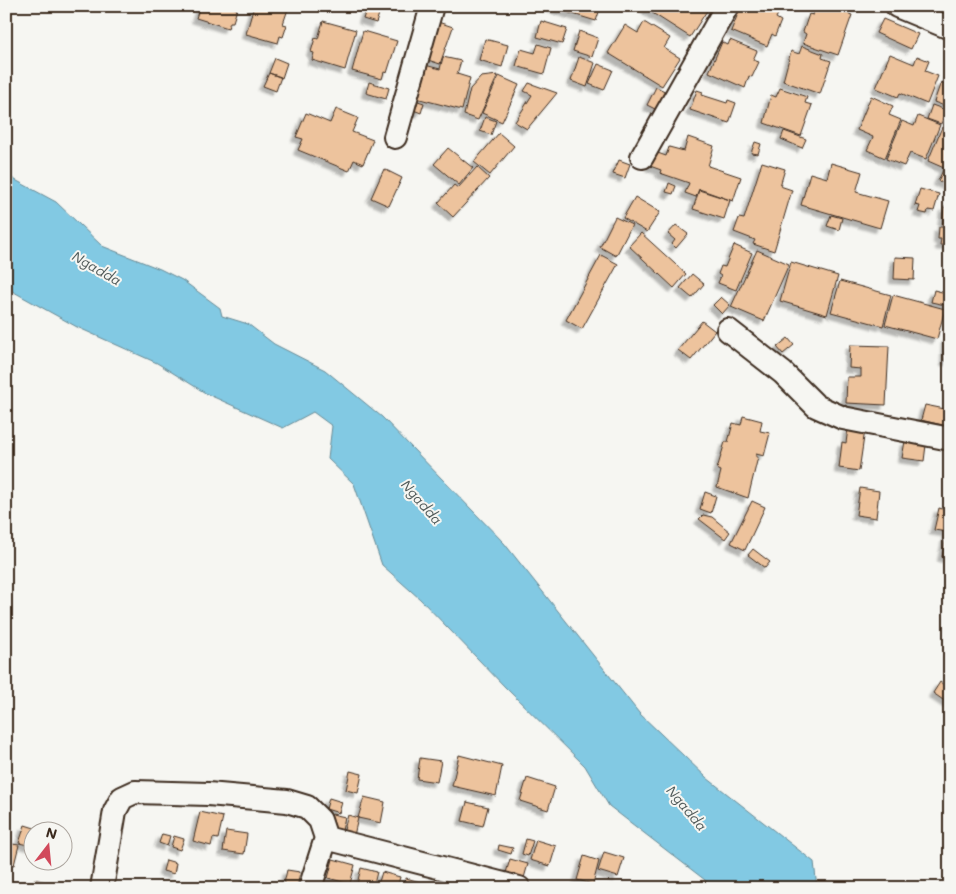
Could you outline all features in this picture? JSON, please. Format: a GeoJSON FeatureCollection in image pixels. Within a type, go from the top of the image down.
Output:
{"type":"FeatureCollection","features":[{"type":"Feature","properties":{"kind":"street"},"geometry":{"type":"LineString","coordinates":[[395,137],[432,6]]}},
{"type":"Feature","properties":{"kind":"street"},"geometry":{"type":"LineString","coordinates":[[642,157],[727,6]]}},
{"type":"Feature","properties":{"kind":"street"},"geometry":{"type":"LineString","coordinates":[[897,6],[950,28]]}},
{"type":"Feature","properties":{"kind":"street"},"geometry":{"type":"LineString","coordinates":[[728,330],[783,373],[816,406],[843,418],[950,439]]}},
{"type":"Feature","properties":{"kind":"street"},"geometry":{"type":"LineString","coordinates":[[102,888],[115,811],[122,798],[135,792],[208,794],[287,801],[307,807],[320,820],[326,838],[310,888]]}},
{"type":"Feature","properties":{"kind":"street"},"geometry":{"type":"LineString","coordinates":[[326,838],[519,888]]}},
{"type":"Feature","properties":{"kind":"water","name":"Ngadda"},"geometry":{"type":"Polygon","coordinates":[[[6,175],[56,202],[102,246],[160,269],[182,280],[220,308],[222,316],[248,324],[274,344],[325,370],[382,417],[504,543],[639,713],[707,778],[814,862],[817,888],[710,888],[705,880],[609,806],[585,766],[420,599],[382,565],[354,484],[328,459],[332,426],[313,412],[283,428],[207,394],[157,363],[77,327],[6,286],[6,175]]]}},
{"type":"Feature","properties":{"kind":"building"},"geometry":{"type":"Polygon","coordinates":[[[200,6],[235,6],[234,8],[237,9],[233,22],[230,22],[228,28],[196,18],[200,6]]]}},
{"type":"Feature","properties":{"kind":"building"},"geometry":{"type":"Polygon","coordinates":[[[254,6],[289,6],[283,24],[287,25],[283,37],[280,36],[278,43],[246,34],[254,6]]]}},
{"type":"Feature","properties":{"kind":"building"},"geometry":{"type":"Polygon","coordinates":[[[546,6],[601,6],[596,21],[546,6]]]}},
{"type":"Feature","properties":{"kind":"building"},"geometry":{"type":"Polygon","coordinates":[[[648,6],[710,6],[690,37],[646,9],[648,6]]]}},
{"type":"Feature","properties":{"kind":"building"},"geometry":{"type":"Polygon","coordinates":[[[741,6],[772,6],[780,10],[776,18],[781,21],[775,36],[772,34],[767,46],[731,31],[741,6]]]}},
{"type":"Feature","properties":{"kind":"building"},"geometry":{"type":"Polygon","coordinates":[[[816,6],[828,6],[852,15],[838,55],[803,43],[806,34],[803,32],[809,14],[813,15],[816,6]]]}},
{"type":"Feature","properties":{"kind":"building"},"geometry":{"type":"Polygon","coordinates":[[[366,10],[379,14],[376,23],[363,19],[366,10]]]}},
{"type":"Feature","properties":{"kind":"building"},"geometry":{"type":"Polygon","coordinates":[[[883,19],[918,34],[911,49],[876,33],[883,19]]]}},
{"type":"Feature","properties":{"kind":"building"},"geometry":{"type":"Polygon","coordinates":[[[323,21],[356,30],[345,70],[312,60],[314,53],[311,52],[315,38],[318,39],[323,21]]]}},
{"type":"Feature","properties":{"kind":"building"},"geometry":{"type":"Polygon","coordinates":[[[541,21],[567,29],[562,44],[537,37],[541,21]]]}},
{"type":"Feature","properties":{"kind":"building"},"geometry":{"type":"Polygon","coordinates":[[[438,22],[453,27],[440,64],[425,59],[438,22]]]}},
{"type":"Feature","properties":{"kind":"building"},"geometry":{"type":"Polygon","coordinates":[[[644,22],[670,38],[664,48],[680,58],[662,86],[608,53],[625,25],[638,33],[644,22]]]}},
{"type":"Feature","properties":{"kind":"building"},"geometry":{"type":"Polygon","coordinates":[[[363,31],[397,41],[387,73],[384,72],[382,79],[352,71],[363,31]]]}},
{"type":"Feature","properties":{"kind":"building"},"geometry":{"type":"Polygon","coordinates":[[[579,31],[598,38],[592,57],[573,51],[579,31]]]}},
{"type":"Feature","properties":{"kind":"building"},"geometry":{"type":"Polygon","coordinates":[[[485,39],[508,45],[502,67],[479,60],[485,39]]]}},
{"type":"Feature","properties":{"kind":"building"},"geometry":{"type":"Polygon","coordinates":[[[730,40],[757,51],[753,60],[759,62],[752,77],[749,76],[745,88],[709,72],[722,42],[728,45],[730,40]]]}},
{"type":"Feature","properties":{"kind":"building"},"geometry":{"type":"Polygon","coordinates":[[[538,44],[551,48],[544,74],[516,66],[521,49],[535,53],[538,44]]]}},
{"type":"Feature","properties":{"kind":"building"},"geometry":{"type":"Polygon","coordinates":[[[802,46],[823,54],[822,58],[831,61],[820,94],[783,81],[791,51],[799,54],[802,46]]]}},
{"type":"Feature","properties":{"kind":"building"},"geometry":{"type":"Polygon","coordinates":[[[890,54],[914,64],[917,56],[929,61],[925,71],[938,76],[927,104],[900,93],[898,97],[876,88],[890,54]]]}},
{"type":"Feature","properties":{"kind":"building"},"geometry":{"type":"Polygon","coordinates":[[[443,57],[461,61],[457,74],[470,78],[462,110],[416,98],[425,65],[440,69],[443,57]]]}},
{"type":"Feature","properties":{"kind":"building"},"geometry":{"type":"Polygon","coordinates":[[[579,57],[595,63],[587,87],[571,81],[579,57]]]}},
{"type":"Feature","properties":{"kind":"building"},"geometry":{"type":"Polygon","coordinates":[[[275,58],[287,63],[282,78],[269,73],[275,58]]]}},
{"type":"Feature","properties":{"kind":"building"},"geometry":{"type":"Polygon","coordinates":[[[598,64],[613,70],[604,90],[589,84],[598,64]]]}},
{"type":"Feature","properties":{"kind":"building"},"geometry":{"type":"Polygon","coordinates":[[[949,72],[950,108],[934,102],[941,82],[945,84],[949,72]]]}},
{"type":"Feature","properties":{"kind":"building"},"geometry":{"type":"Polygon","coordinates":[[[269,73],[281,77],[276,91],[263,86],[269,73]]]}},
{"type":"Feature","properties":{"kind":"building"},"geometry":{"type":"Polygon","coordinates":[[[498,75],[478,120],[464,115],[470,89],[481,77],[498,75]]]}},
{"type":"Feature","properties":{"kind":"building"},"geometry":{"type":"Polygon","coordinates":[[[499,76],[519,85],[502,122],[482,113],[499,76]]]}},
{"type":"Feature","properties":{"kind":"building"},"geometry":{"type":"Polygon","coordinates":[[[369,82],[389,88],[386,99],[366,93],[369,82]]]}},
{"type":"Feature","properties":{"kind":"building"},"geometry":{"type":"Polygon","coordinates":[[[529,83],[557,93],[527,129],[515,122],[532,95],[524,91],[529,83]]]}},
{"type":"Feature","properties":{"kind":"building"},"geometry":{"type":"Polygon","coordinates":[[[656,87],[667,92],[657,110],[647,105],[656,87]]]}},
{"type":"Feature","properties":{"kind":"building"},"geometry":{"type":"Polygon","coordinates":[[[780,88],[807,97],[805,103],[812,105],[801,136],[764,123],[771,95],[776,97],[780,88]]]}},
{"type":"Feature","properties":{"kind":"building"},"geometry":{"type":"Polygon","coordinates":[[[697,90],[703,92],[702,95],[727,103],[728,100],[736,103],[729,123],[690,110],[697,90]]]}},
{"type":"Feature","properties":{"kind":"building"},"geometry":{"type":"Polygon","coordinates":[[[871,96],[893,106],[889,115],[901,120],[885,158],[867,150],[873,137],[857,130],[871,96]]]}},
{"type":"Feature","properties":{"kind":"building"},"geometry":{"type":"Polygon","coordinates":[[[415,100],[424,103],[421,113],[411,109],[415,100]]]}},
{"type":"Feature","properties":{"kind":"building"},"geometry":{"type":"Polygon","coordinates":[[[932,105],[946,110],[941,124],[927,119],[932,105]]]}},
{"type":"Feature","properties":{"kind":"building"},"geometry":{"type":"Polygon","coordinates":[[[336,109],[358,118],[352,132],[373,140],[363,164],[354,160],[349,171],[298,150],[303,139],[296,137],[306,113],[330,123],[336,109]]]}},
{"type":"Feature","properties":{"kind":"building"},"geometry":{"type":"Polygon","coordinates":[[[918,116],[940,125],[926,159],[910,153],[904,166],[886,159],[902,121],[914,126],[918,116]]]}},
{"type":"Feature","properties":{"kind":"building"},"geometry":{"type":"Polygon","coordinates":[[[485,117],[496,121],[491,135],[480,131],[485,117]]]}},
{"type":"Feature","properties":{"kind":"building"},"geometry":{"type":"Polygon","coordinates":[[[942,127],[950,130],[950,186],[938,181],[944,168],[928,161],[942,127]]]}},
{"type":"Feature","properties":{"kind":"building"},"geometry":{"type":"Polygon","coordinates":[[[784,131],[806,139],[802,148],[781,139],[784,131]]]}},
{"type":"Feature","properties":{"kind":"building"},"geometry":{"type":"Polygon","coordinates":[[[499,133],[514,146],[490,175],[474,162],[499,133]]]}},
{"type":"Feature","properties":{"kind":"building"},"geometry":{"type":"Polygon","coordinates":[[[688,137],[714,146],[708,166],[741,177],[733,201],[699,189],[696,197],[685,193],[689,183],[660,173],[661,170],[650,166],[655,152],[666,156],[669,147],[684,151],[688,137]]]}},
{"type":"Feature","properties":{"kind":"building"},"geometry":{"type":"Polygon","coordinates":[[[755,142],[761,144],[758,154],[751,153],[755,142]]]}},
{"type":"Feature","properties":{"kind":"building"},"geometry":{"type":"Polygon","coordinates":[[[448,148],[473,168],[459,185],[434,164],[448,148]]]}},
{"type":"Feature","properties":{"kind":"building"},"geometry":{"type":"Polygon","coordinates":[[[619,160],[630,164],[625,178],[613,174],[619,160]]]}},
{"type":"Feature","properties":{"kind":"building"},"geometry":{"type":"Polygon","coordinates":[[[762,162],[785,169],[780,186],[792,190],[774,251],[753,244],[755,240],[734,232],[739,218],[744,219],[762,162]]]}},
{"type":"Feature","properties":{"kind":"building"},"geometry":{"type":"Polygon","coordinates":[[[831,163],[862,172],[856,192],[888,201],[880,228],[801,205],[810,173],[827,178],[831,163]]]}},
{"type":"Feature","properties":{"kind":"building"},"geometry":{"type":"Polygon","coordinates":[[[477,167],[489,178],[453,217],[438,203],[454,185],[458,188],[477,167]]]}},
{"type":"Feature","properties":{"kind":"building"},"geometry":{"type":"Polygon","coordinates":[[[384,169],[402,178],[389,206],[371,198],[384,169]]]}},
{"type":"Feature","properties":{"kind":"building"},"geometry":{"type":"Polygon","coordinates":[[[669,183],[676,186],[673,194],[666,192],[669,183]]]}},
{"type":"Feature","properties":{"kind":"building"},"geometry":{"type":"Polygon","coordinates":[[[920,189],[939,194],[934,211],[928,210],[927,214],[918,212],[920,206],[915,205],[920,189]]]}},
{"type":"Feature","properties":{"kind":"building"},"geometry":{"type":"Polygon","coordinates":[[[699,190],[730,200],[724,219],[693,209],[699,190]]]}},
{"type":"Feature","properties":{"kind":"building"},"geometry":{"type":"Polygon","coordinates":[[[635,197],[660,212],[647,232],[623,218],[635,197]]]}},
{"type":"Feature","properties":{"kind":"building"},"geometry":{"type":"Polygon","coordinates":[[[944,207],[950,208],[950,246],[940,245],[941,239],[938,239],[939,227],[942,227],[944,207]]]}},
{"type":"Feature","properties":{"kind":"building"},"geometry":{"type":"Polygon","coordinates":[[[831,215],[842,218],[839,230],[827,226],[831,215]]]}},
{"type":"Feature","properties":{"kind":"building"},"geometry":{"type":"Polygon","coordinates":[[[615,217],[632,225],[616,256],[600,247],[615,217]]]}},
{"type":"Feature","properties":{"kind":"building"},"geometry":{"type":"Polygon","coordinates":[[[676,225],[688,234],[676,248],[672,244],[675,240],[668,234],[676,225]]]}},
{"type":"Feature","properties":{"kind":"building"},"geometry":{"type":"Polygon","coordinates":[[[641,233],[686,274],[674,288],[629,246],[641,233]]]}},
{"type":"Feature","properties":{"kind":"building"},"geometry":{"type":"Polygon","coordinates":[[[734,245],[752,253],[736,290],[718,283],[721,276],[718,274],[721,266],[725,267],[734,245]]]}},
{"type":"Feature","properties":{"kind":"building"},"geometry":{"type":"Polygon","coordinates":[[[757,250],[789,264],[764,321],[731,307],[757,250]]]}},
{"type":"Feature","properties":{"kind":"building"},"geometry":{"type":"Polygon","coordinates":[[[601,255],[618,264],[582,329],[566,320],[601,255]]]}},
{"type":"Feature","properties":{"kind":"building"},"geometry":{"type":"Polygon","coordinates":[[[895,257],[915,258],[914,280],[894,279],[895,257]]]}},
{"type":"Feature","properties":{"kind":"building"},"geometry":{"type":"Polygon","coordinates":[[[791,262],[838,276],[827,315],[780,301],[791,262]]]}},
{"type":"Feature","properties":{"kind":"building"},"geometry":{"type":"Polygon","coordinates":[[[692,274],[704,284],[692,298],[680,288],[692,274]]]}},
{"type":"Feature","properties":{"kind":"building"},"geometry":{"type":"Polygon","coordinates":[[[840,281],[891,295],[883,326],[831,312],[840,281]]]}},
{"type":"Feature","properties":{"kind":"building"},"geometry":{"type":"Polygon","coordinates":[[[934,290],[950,294],[950,306],[931,302],[934,290]]]}},
{"type":"Feature","properties":{"kind":"building"},"geometry":{"type":"Polygon","coordinates":[[[893,295],[945,309],[937,339],[885,325],[893,295]]]}},
{"type":"Feature","properties":{"kind":"building"},"geometry":{"type":"Polygon","coordinates":[[[721,297],[730,305],[722,314],[713,305],[721,297]]]}},
{"type":"Feature","properties":{"kind":"building"},"geometry":{"type":"Polygon","coordinates":[[[702,321],[715,331],[691,360],[678,350],[702,321]]]}},
{"type":"Feature","properties":{"kind":"building"},"geometry":{"type":"Polygon","coordinates":[[[788,338],[794,345],[783,354],[777,347],[788,338]]]}},
{"type":"Feature","properties":{"kind":"building"},"geometry":{"type":"Polygon","coordinates":[[[946,338],[950,338],[950,361],[945,361],[946,338]]]}},
{"type":"Feature","properties":{"kind":"building"},"geometry":{"type":"Polygon","coordinates":[[[850,345],[889,346],[886,405],[846,403],[847,377],[861,377],[861,369],[849,368],[850,345]]]}},
{"type":"Feature","properties":{"kind":"building"},"geometry":{"type":"Polygon","coordinates":[[[925,405],[950,410],[946,426],[921,420],[925,405]]]}},
{"type":"Feature","properties":{"kind":"building"},"geometry":{"type":"Polygon","coordinates":[[[743,416],[762,421],[760,431],[770,433],[764,456],[756,454],[756,457],[758,457],[748,498],[717,487],[721,471],[717,469],[725,442],[728,442],[733,423],[741,425],[743,416]]]}},
{"type":"Feature","properties":{"kind":"building"},"geometry":{"type":"Polygon","coordinates":[[[848,428],[865,430],[859,471],[839,468],[842,442],[846,443],[848,428]]]}},
{"type":"Feature","properties":{"kind":"building"},"geometry":{"type":"Polygon","coordinates":[[[905,441],[926,445],[924,461],[902,458],[905,441]]]}},
{"type":"Feature","properties":{"kind":"building"},"geometry":{"type":"Polygon","coordinates":[[[860,488],[879,491],[876,518],[856,515],[860,488]]]}},
{"type":"Feature","properties":{"kind":"building"},"geometry":{"type":"Polygon","coordinates":[[[705,492],[716,496],[711,513],[700,509],[705,492]]]}},
{"type":"Feature","properties":{"kind":"building"},"geometry":{"type":"Polygon","coordinates":[[[752,501],[765,507],[745,550],[731,543],[752,501]]]}},
{"type":"Feature","properties":{"kind":"building"},"geometry":{"type":"Polygon","coordinates":[[[939,508],[950,511],[950,558],[942,557],[947,532],[934,530],[939,508]]]}},
{"type":"Feature","properties":{"kind":"building"},"geometry":{"type":"Polygon","coordinates":[[[703,515],[712,517],[730,532],[725,539],[699,519],[703,515]]]}},
{"type":"Feature","properties":{"kind":"building"},"geometry":{"type":"Polygon","coordinates":[[[753,549],[770,562],[765,568],[748,555],[753,549]]]}},
{"type":"Feature","properties":{"kind":"building"},"geometry":{"type":"Polygon","coordinates":[[[940,682],[950,689],[949,704],[933,693],[940,682]]]}},
{"type":"Feature","properties":{"kind":"building"},"geometry":{"type":"Polygon","coordinates":[[[459,755],[502,766],[496,796],[452,786],[459,755]]]}},
{"type":"Feature","properties":{"kind":"building"},"geometry":{"type":"Polygon","coordinates":[[[420,758],[441,761],[437,782],[417,779],[420,758]]]}},
{"type":"Feature","properties":{"kind":"building"},"geometry":{"type":"Polygon","coordinates":[[[350,771],[362,774],[358,793],[346,790],[350,771]]]}},
{"type":"Feature","properties":{"kind":"building"},"geometry":{"type":"Polygon","coordinates":[[[527,778],[555,787],[548,810],[520,801],[527,778]]]}},
{"type":"Feature","properties":{"kind":"building"},"geometry":{"type":"Polygon","coordinates":[[[364,797],[385,802],[381,823],[358,818],[364,797]]]}},
{"type":"Feature","properties":{"kind":"building"},"geometry":{"type":"Polygon","coordinates":[[[329,798],[342,802],[339,813],[326,809],[329,798]]]}},
{"type":"Feature","properties":{"kind":"building"},"geometry":{"type":"Polygon","coordinates":[[[467,802],[488,807],[483,826],[462,821],[467,802]]]}},
{"type":"Feature","properties":{"kind":"building"},"geometry":{"type":"Polygon","coordinates":[[[200,812],[223,817],[218,839],[213,838],[211,846],[193,841],[200,812]]]}},
{"type":"Feature","properties":{"kind":"building"},"geometry":{"type":"Polygon","coordinates":[[[332,814],[345,817],[341,835],[328,832],[332,814]]]}},
{"type":"Feature","properties":{"kind":"building"},"geometry":{"type":"Polygon","coordinates":[[[348,815],[358,818],[353,840],[342,837],[348,815]]]}},
{"type":"Feature","properties":{"kind":"building"},"geometry":{"type":"Polygon","coordinates":[[[226,831],[247,834],[244,854],[223,851],[226,831]]]}},
{"type":"Feature","properties":{"kind":"building"},"geometry":{"type":"Polygon","coordinates":[[[162,834],[170,836],[167,846],[159,843],[162,834]]]}},
{"type":"Feature","properties":{"kind":"building"},"geometry":{"type":"Polygon","coordinates":[[[174,836],[184,839],[180,850],[171,847],[174,836]]]}},
{"type":"Feature","properties":{"kind":"building"},"geometry":{"type":"Polygon","coordinates":[[[526,839],[533,841],[528,856],[522,854],[526,839]]]}},
{"type":"Feature","properties":{"kind":"building"},"geometry":{"type":"Polygon","coordinates":[[[536,840],[556,846],[550,866],[530,860],[536,840]]]}},
{"type":"Feature","properties":{"kind":"building"},"geometry":{"type":"Polygon","coordinates":[[[6,843],[19,845],[14,865],[6,863],[6,843]]]}},
{"type":"Feature","properties":{"kind":"building"},"geometry":{"type":"Polygon","coordinates":[[[499,845],[513,848],[511,854],[498,850],[499,845]]]}},
{"type":"Feature","properties":{"kind":"building"},"geometry":{"type":"Polygon","coordinates":[[[604,852],[624,858],[618,877],[598,871],[604,852]]]}},
{"type":"Feature","properties":{"kind":"building"},"geometry":{"type":"Polygon","coordinates":[[[584,856],[599,861],[593,884],[577,880],[584,856]]]}},
{"type":"Feature","properties":{"kind":"building"},"geometry":{"type":"Polygon","coordinates":[[[333,859],[355,865],[350,884],[328,878],[333,859]]]}},
{"type":"Feature","properties":{"kind":"building"},"geometry":{"type":"Polygon","coordinates":[[[510,859],[528,864],[522,885],[504,880],[510,859]]]}},
{"type":"Feature","properties":{"kind":"building"},"geometry":{"type":"Polygon","coordinates":[[[166,860],[176,863],[174,874],[163,871],[166,860]]]}},
{"type":"Feature","properties":{"kind":"building"},"geometry":{"type":"Polygon","coordinates":[[[361,868],[377,872],[373,888],[357,884],[361,868]]]}},
{"type":"Feature","properties":{"kind":"building"},"geometry":{"type":"Polygon","coordinates":[[[287,870],[300,872],[297,888],[283,888],[287,870]]]}},
{"type":"Feature","properties":{"kind":"building"},"geometry":{"type":"Polygon","coordinates":[[[382,872],[400,877],[397,888],[377,888],[382,872]]]}},
{"type":"Feature","properties":{"kind":"building"},"geometry":{"type":"Polygon","coordinates":[[[406,878],[420,882],[419,888],[404,888],[406,878]]]}},
{"type":"Feature","properties":{"kind":"building"},"geometry":{"type":"Polygon","coordinates":[[[34,879],[47,882],[46,888],[32,888],[34,879]]]}}]}
